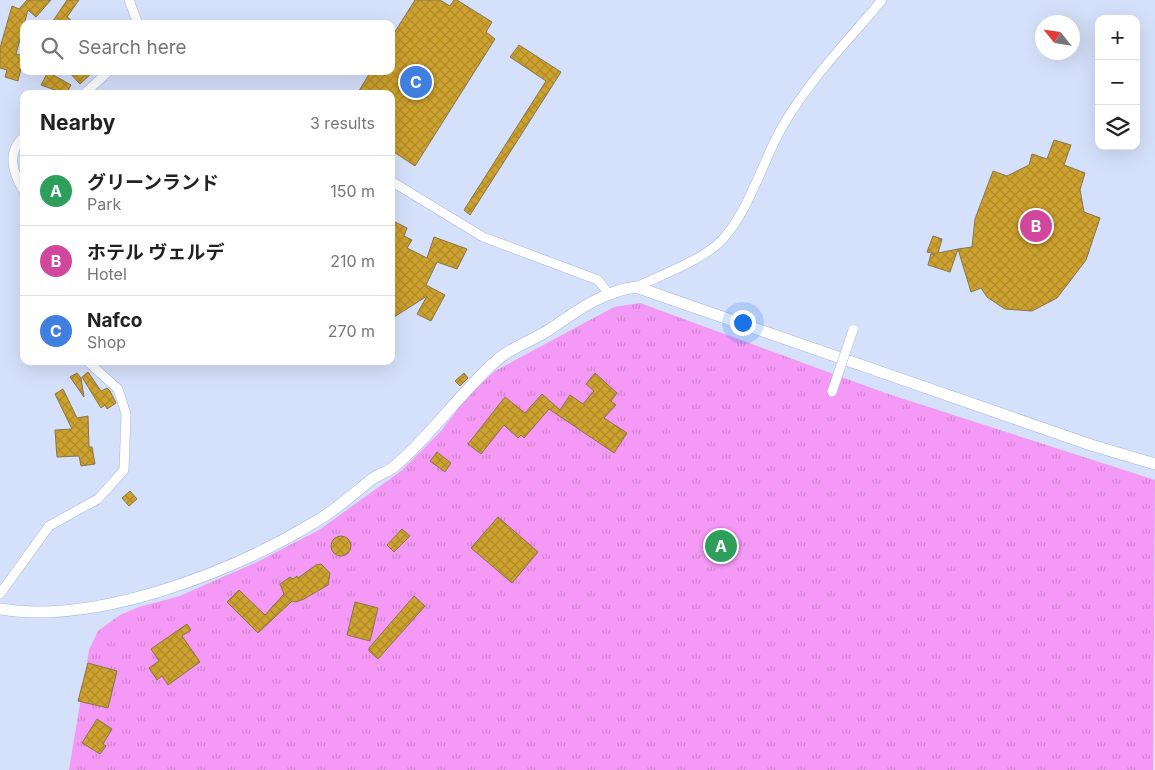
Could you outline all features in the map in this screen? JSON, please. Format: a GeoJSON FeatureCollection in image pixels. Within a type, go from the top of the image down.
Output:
{"type":"FeatureCollection","features":[{"type":"Feature","properties":{"kind":"street"},"geometry":{"type":"LineString","coordinates":[[129,0],[136,20]]}},
{"type":"Feature","properties":{"kind":"street"},"geometry":{"type":"LineString","coordinates":[[0,609],[50,611],[88,608],[121,602],[213,572],[314,523],[345,502],[373,479],[393,468],[459,397],[499,358],[545,333],[579,309],[609,294],[636,287],[708,251],[722,240],[735,223],[780,130],[800,97],[882,0]]}},
{"type":"Feature","properties":{"kind":"street"},"geometry":{"type":"LineString","coordinates":[[88,90],[105,75]]}},
{"type":"Feature","properties":{"kind":"street"},"geometry":{"type":"LineString","coordinates":[[20,142],[13,152],[13,168],[20,183]]}},
{"type":"Feature","properties":{"kind":"street"},"geometry":{"type":"LineString","coordinates":[[395,183],[483,237],[598,280],[609,294]]}},
{"type":"Feature","properties":{"kind":"street"},"geometry":{"type":"LineString","coordinates":[[636,287],[1092,445],[1155,464]]}},
{"type":"Feature","properties":{"kind":"street"},"geometry":{"type":"LineString","coordinates":[[832,392],[853,330]]}},
{"type":"Feature","properties":{"kind":"street"},"geometry":{"type":"LineString","coordinates":[[0,594],[49,526],[98,499],[124,470],[126,414],[118,388],[92,365]]}},
{"type":"Feature","properties":{"kind":"green space"},"geometry":{"type":"Polygon","coordinates":[[[640,303],[885,393],[1155,480],[1153,770],[69,770],[89,650],[98,631],[120,615],[139,607],[180,596],[257,562],[319,530],[401,471],[441,431],[469,395],[495,371],[614,307],[640,303]]]}},
{"type":"Feature","properties":{"kind":"building"},"geometry":{"type":"Polygon","coordinates":[[[27,0],[51,0],[36,17],[28,10],[25,20],[20,20],[20,39],[16,54],[20,55],[18,81],[5,77],[7,70],[0,68],[0,48],[12,6],[19,9],[27,0]]]}},
{"type":"Feature","properties":{"kind":"building"},"geometry":{"type":"Polygon","coordinates":[[[67,0],[79,0],[67,17],[71,20],[54,20],[67,0]]]}},
{"type":"Feature","properties":{"kind":"building"},"geometry":{"type":"Polygon","coordinates":[[[415,0],[440,0],[450,6],[454,0],[457,0],[492,22],[486,32],[495,39],[415,166],[395,153],[395,90],[359,90],[369,75],[395,75],[395,32],[415,0]]]}},
{"type":"Feature","properties":{"kind":"building"},"geometry":{"type":"Polygon","coordinates":[[[519,45],[561,72],[470,215],[464,210],[546,81],[510,57],[519,45]]]}},
{"type":"Feature","properties":{"kind":"building"},"geometry":{"type":"Polygon","coordinates":[[[46,75],[53,75],[71,85],[68,90],[55,90],[41,85],[46,75]]]}},
{"type":"Feature","properties":{"kind":"building"},"geometry":{"type":"Polygon","coordinates":[[[72,75],[90,75],[80,84],[72,75]]]}},
{"type":"Feature","properties":{"kind":"building"},"geometry":{"type":"Polygon","coordinates":[[[1054,140],[1071,145],[1064,165],[1085,173],[1080,190],[1084,212],[1100,218],[1086,260],[1057,298],[1032,311],[1005,309],[987,297],[981,288],[971,292],[958,249],[972,247],[975,219],[993,171],[1007,176],[1029,165],[1032,154],[1047,159],[1054,140]]]}},
{"type":"Feature","properties":{"kind":"building"},"geometry":{"type":"Polygon","coordinates":[[[395,222],[407,228],[404,236],[412,240],[407,248],[427,258],[434,237],[467,249],[457,269],[437,262],[426,285],[445,295],[431,321],[417,314],[427,296],[395,316],[395,222]]]}},
{"type":"Feature","properties":{"kind":"building"},"geometry":{"type":"Polygon","coordinates":[[[933,236],[942,239],[938,253],[958,249],[950,272],[928,265],[931,254],[935,254],[927,252],[933,236]]]}},
{"type":"Feature","properties":{"kind":"building"},"geometry":{"type":"Polygon","coordinates":[[[88,372],[101,391],[107,388],[110,391],[116,403],[107,409],[105,405],[101,408],[82,377],[88,372]]]}},
{"type":"Feature","properties":{"kind":"building"},"geometry":{"type":"Polygon","coordinates":[[[77,373],[81,378],[84,397],[70,377],[77,373]]]}},
{"type":"Feature","properties":{"kind":"building"},"geometry":{"type":"Polygon","coordinates":[[[464,373],[468,378],[460,386],[455,381],[464,373]]]}},
{"type":"Feature","properties":{"kind":"building"},"geometry":{"type":"Polygon","coordinates":[[[595,373],[617,393],[611,401],[616,405],[604,418],[627,433],[614,453],[549,409],[524,438],[521,435],[518,438],[504,425],[481,454],[468,444],[505,397],[525,413],[542,394],[560,410],[570,395],[583,404],[594,391],[586,384],[595,373]]]}},
{"type":"Feature","properties":{"kind":"building"},"geometry":{"type":"Polygon","coordinates":[[[63,389],[77,418],[88,416],[89,447],[92,447],[95,464],[81,466],[79,456],[57,457],[55,430],[72,429],[55,394],[63,389]]]}},
{"type":"Feature","properties":{"kind":"building"},"geometry":{"type":"Polygon","coordinates":[[[437,452],[451,463],[445,472],[430,461],[437,452]]]}},
{"type":"Feature","properties":{"kind":"building"},"geometry":{"type":"Polygon","coordinates":[[[130,491],[137,499],[129,506],[122,498],[130,491]]]}},
{"type":"Feature","properties":{"kind":"building"},"geometry":{"type":"Polygon","coordinates":[[[498,517],[538,552],[512,583],[471,548],[498,517]]]}},
{"type":"Feature","properties":{"kind":"building"},"geometry":{"type":"Polygon","coordinates":[[[402,529],[410,536],[394,552],[387,545],[402,529]]]}},
{"type":"Feature","properties":{"kind":"building"},"geometry":{"type":"Polygon","coordinates":[[[341,536],[348,539],[351,546],[348,553],[341,556],[334,553],[331,546],[334,539],[341,536]]]}},
{"type":"Feature","properties":{"kind":"building"},"geometry":{"type":"Polygon","coordinates":[[[321,564],[330,573],[328,585],[304,599],[296,602],[292,601],[258,633],[227,602],[239,590],[265,615],[284,594],[280,584],[290,577],[293,579],[297,576],[298,578],[316,565],[321,564]]]}},
{"type":"Feature","properties":{"kind":"building"},"geometry":{"type":"Polygon","coordinates":[[[414,596],[425,606],[378,659],[369,651],[369,648],[414,596]]]}},
{"type":"Feature","properties":{"kind":"building"},"geometry":{"type":"Polygon","coordinates":[[[355,602],[378,608],[370,641],[347,635],[355,602]]]}},
{"type":"Feature","properties":{"kind":"building"},"geometry":{"type":"Polygon","coordinates":[[[187,624],[191,630],[182,636],[200,662],[168,685],[162,676],[157,680],[149,668],[159,661],[151,649],[187,624]]]}},
{"type":"Feature","properties":{"kind":"building"},"geometry":{"type":"Polygon","coordinates":[[[88,663],[117,671],[108,708],[78,701],[88,663]]]}},
{"type":"Feature","properties":{"kind":"building"},"geometry":{"type":"Polygon","coordinates":[[[97,719],[112,729],[103,744],[106,746],[100,754],[82,743],[97,719]]]}},
{"type":"Feature","properties":{"kind":"place","name":"Nafco"},"geometry":{"type":"Point","coordinates":[416,82]}},
{"type":"Feature","properties":{"kind":"place","name":"ホテル ヴェルデ"},"geometry":{"type":"Point","coordinates":[1036,226]}},
{"type":"Feature","properties":{"kind":"place","name":"グリーンランド"},"geometry":{"type":"Point","coordinates":[721,546]}}]}
